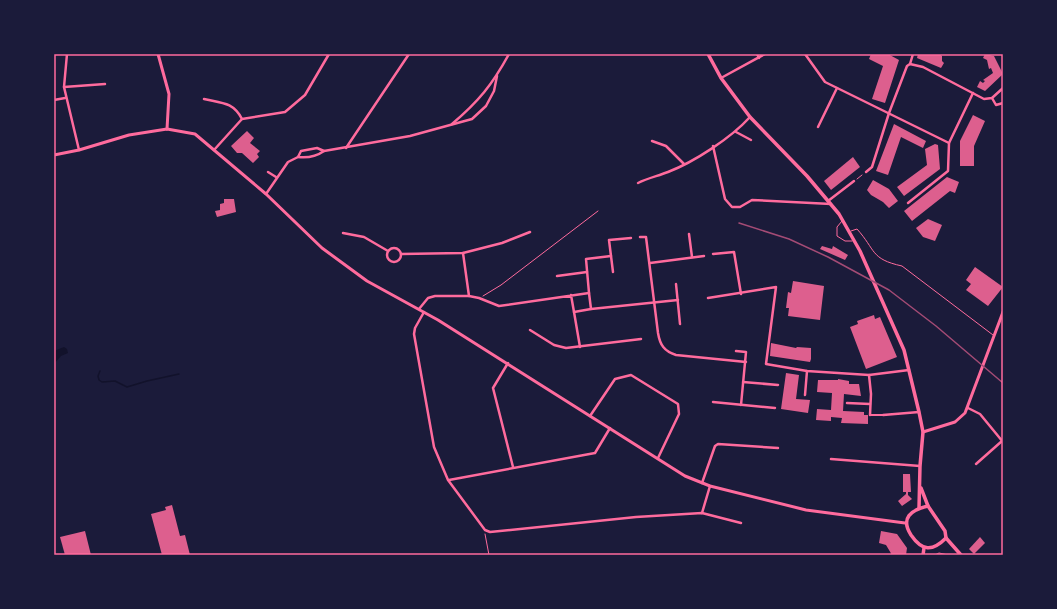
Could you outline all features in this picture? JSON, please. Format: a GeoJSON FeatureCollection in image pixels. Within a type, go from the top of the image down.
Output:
{"type":"FeatureCollection","features":[{"type":"Feature","properties":{"kind":"main road"},"geometry":{"type":"LineString","coordinates":[[708,54],[721,78],[750,117],[830,202],[843,220],[855,241],[904,350],[909,370],[923,432],[920,466],[919,508]]}},
{"type":"Feature","properties":{"kind":"main road"},"geometry":{"type":"LineString","coordinates":[[920,485],[928,506],[945,531],[946,538],[961,555]]}},
{"type":"Feature","properties":{"kind":"main road"},"geometry":{"type":"LineString","coordinates":[[928,506],[919,508],[909,516],[905,523],[906,528],[917,544],[924,548],[929,548],[946,538]]}},
{"type":"Feature","properties":{"kind":"main road"},"geometry":{"type":"LineString","coordinates":[[923,555],[924,548]]}},
{"type":"Feature","properties":{"kind":"street"},"geometry":{"type":"LineString","coordinates":[[67,54],[64,87],[65,98],[79,150]]}},
{"type":"Feature","properties":{"kind":"street"},"geometry":{"type":"LineString","coordinates":[[158,54],[169,94],[167,129]]}},
{"type":"Feature","properties":{"kind":"street"},"geometry":{"type":"LineString","coordinates":[[214,150],[242,119],[284,112],[305,95],[329,54]]}},
{"type":"Feature","properties":{"kind":"street"},"geometry":{"type":"LineString","coordinates":[[346,148],[409,54]]}},
{"type":"Feature","properties":{"kind":"street"},"geometry":{"type":"LineString","coordinates":[[451,126],[478,102],[498,76],[510,54]]}},
{"type":"Feature","properties":{"kind":"street"},"geometry":{"type":"LineString","coordinates":[[757,54],[759,58]]}},
{"type":"Feature","properties":{"kind":"street"},"geometry":{"type":"LineString","coordinates":[[721,78],[765,54]]}},
{"type":"Feature","properties":{"kind":"street"},"geometry":{"type":"LineString","coordinates":[[805,54],[825,82],[949,143]]}},
{"type":"Feature","properties":{"kind":"street"},"geometry":{"type":"LineString","coordinates":[[866,172],[872,167],[889,113],[913,54]]}},
{"type":"Feature","properties":{"kind":"street"},"geometry":{"type":"LineString","coordinates":[[910,64],[923,67],[973,94],[984,98],[992,98],[1003,88]]}},
{"type":"Feature","properties":{"kind":"street"},"geometry":{"type":"LineString","coordinates":[[298,157],[304,158],[324,151],[410,136],[472,119],[486,106],[494,91],[498,76]]}},
{"type":"Feature","properties":{"kind":"street"},"geometry":{"type":"LineString","coordinates":[[64,87],[105,84]]}},
{"type":"Feature","properties":{"kind":"street"},"geometry":{"type":"LineString","coordinates":[[818,127],[837,88]]}},
{"type":"Feature","properties":{"kind":"street"},"geometry":{"type":"LineString","coordinates":[[908,203],[948,171],[949,143],[973,94]]}},
{"type":"Feature","properties":{"kind":"street"},"geometry":{"type":"LineString","coordinates":[[54,100],[65,98]]}},
{"type":"Feature","properties":{"kind":"street"},"geometry":{"type":"LineString","coordinates":[[992,98],[996,105],[1003,103]]}},
{"type":"Feature","properties":{"kind":"street"},"geometry":{"type":"LineString","coordinates":[[204,100],[232,106],[237,109],[242,119]]}},
{"type":"Feature","properties":{"kind":"street"},"geometry":{"type":"LineString","coordinates":[[638,183],[668,172],[684,164],[736,132],[750,117]]}},
{"type":"Feature","properties":{"kind":"street"},"geometry":{"type":"LineString","coordinates":[[54,155],[79,150],[129,135],[167,129],[194,134],[266,194],[322,248],[367,282],[419,309],[508,363],[685,476],[710,486],[806,510],[905,523]]}},
{"type":"Feature","properties":{"kind":"street"},"geometry":{"type":"LineString","coordinates":[[736,132],[751,140]]}},
{"type":"Feature","properties":{"kind":"street"},"geometry":{"type":"LineString","coordinates":[[652,141],[666,146],[684,164]]}},
{"type":"Feature","properties":{"kind":"street"},"geometry":{"type":"LineString","coordinates":[[713,146],[725,199],[732,208],[740,207],[752,200],[830,202],[854,181]]}},
{"type":"Feature","properties":{"kind":"street"},"geometry":{"type":"LineString","coordinates":[[266,194],[276,177],[288,162],[298,157],[304,150],[317,148],[324,151]]}},
{"type":"Feature","properties":{"kind":"street"},"geometry":{"type":"LineString","coordinates":[[268,172],[276,177]]}},
{"type":"Feature","properties":{"kind":"street"},"geometry":{"type":"LineString","coordinates":[[388,251],[396,248],[402,254],[463,253],[502,243],[530,232]]}},
{"type":"Feature","properties":{"kind":"street"},"geometry":{"type":"LineString","coordinates":[[344,233],[364,237],[388,251]]}},
{"type":"Feature","properties":{"kind":"street"},"geometry":{"type":"LineString","coordinates":[[690,234],[692,257]]}},
{"type":"Feature","properties":{"kind":"street"},"geometry":{"type":"LineString","coordinates":[[640,237],[646,237],[659,340],[662,347],[668,352],[676,355],[746,362]]}},
{"type":"Feature","properties":{"kind":"street"},"geometry":{"type":"LineString","coordinates":[[613,272],[609,240],[631,238]]}},
{"type":"Feature","properties":{"kind":"street"},"geometry":{"type":"LineString","coordinates":[[388,251],[388,257],[393,262],[399,260],[402,254]]}},
{"type":"Feature","properties":{"kind":"street"},"geometry":{"type":"LineString","coordinates":[[713,254],[734,252],[741,294]]}},
{"type":"Feature","properties":{"kind":"street"},"geometry":{"type":"LineString","coordinates":[[463,253],[469,296]]}},
{"type":"Feature","properties":{"kind":"street"},"geometry":{"type":"LineString","coordinates":[[591,309],[586,259],[611,256]]}},
{"type":"Feature","properties":{"kind":"street"},"geometry":{"type":"LineString","coordinates":[[650,263],[704,256]]}},
{"type":"Feature","properties":{"kind":"street"},"geometry":{"type":"LineString","coordinates":[[556,276],[587,272]]}},
{"type":"Feature","properties":{"kind":"street"},"geometry":{"type":"LineString","coordinates":[[676,284],[680,324]]}},
{"type":"Feature","properties":{"kind":"street"},"geometry":{"type":"LineString","coordinates":[[708,298],[741,294],[776,287],[766,364],[807,371],[869,376],[909,370]]}},
{"type":"Feature","properties":{"kind":"street"},"geometry":{"type":"LineString","coordinates":[[419,309],[430,296],[469,296],[479,298],[499,306],[589,293]]}},
{"type":"Feature","properties":{"kind":"street"},"geometry":{"type":"LineString","coordinates":[[571,295],[580,347]]}},
{"type":"Feature","properties":{"kind":"street"},"geometry":{"type":"LineString","coordinates":[[574,312],[678,300]]}},
{"type":"Feature","properties":{"kind":"street"},"geometry":{"type":"LineString","coordinates":[[424,312],[415,328],[414,334],[434,447],[448,480],[485,530],[490,532],[636,517],[702,513],[741,523]]}},
{"type":"Feature","properties":{"kind":"street"},"geometry":{"type":"LineString","coordinates":[[923,432],[955,422],[962,418],[968,408],[1003,312]]}},
{"type":"Feature","properties":{"kind":"street"},"geometry":{"type":"LineString","coordinates":[[530,330],[554,345],[566,348],[641,339]]}},
{"type":"Feature","properties":{"kind":"street"},"geometry":{"type":"LineString","coordinates":[[736,351],[746,352],[741,405]]}},
{"type":"Feature","properties":{"kind":"street"},"geometry":{"type":"LineString","coordinates":[[508,363],[493,388],[513,467]]}},
{"type":"Feature","properties":{"kind":"street"},"geometry":{"type":"LineString","coordinates":[[805,395],[807,371]]}},
{"type":"Feature","properties":{"kind":"street"},"geometry":{"type":"LineString","coordinates":[[590,416],[615,379],[630,374],[678,404],[679,414],[658,458]]}},
{"type":"Feature","properties":{"kind":"street"},"geometry":{"type":"LineString","coordinates":[[869,376],[871,394],[870,415],[919,412]]}},
{"type":"Feature","properties":{"kind":"street"},"geometry":{"type":"LineString","coordinates":[[743,382],[778,385]]}},
{"type":"Feature","properties":{"kind":"street"},"geometry":{"type":"LineString","coordinates":[[713,402],[775,408]]}},
{"type":"Feature","properties":{"kind":"street"},"geometry":{"type":"LineString","coordinates":[[847,403],[870,404]]}},
{"type":"Feature","properties":{"kind":"street"},"geometry":{"type":"LineString","coordinates":[[968,408],[980,414],[1003,441],[976,464]]}},
{"type":"Feature","properties":{"kind":"street"},"geometry":{"type":"LineString","coordinates":[[448,480],[595,452],[610,428]]}},
{"type":"Feature","properties":{"kind":"street"},"geometry":{"type":"LineString","coordinates":[[702,483],[715,446],[718,444],[778,448]]}},
{"type":"Feature","properties":{"kind":"street"},"geometry":{"type":"LineString","coordinates":[[831,459],[920,466]]}},
{"type":"Feature","properties":{"kind":"street"},"geometry":{"type":"LineString","coordinates":[[702,513],[710,486]]}},
{"type":"Feature","properties":{"kind":"lane"},"geometry":{"type":"LineString","coordinates":[[843,220],[837,227],[837,236],[845,241],[855,241]]}},
{"type":"Feature","properties":{"kind":"lane"},"geometry":{"type":"LineString","coordinates":[[850,231],[858,228],[876,257],[887,263],[902,266],[995,336]]}},
{"type":"Feature","properties":{"kind":"lane"},"geometry":{"type":"LineString","coordinates":[[935,555],[939,553],[948,555]]}},
{"type":"Feature","properties":{"kind":"path"},"geometry":{"type":"LineString","coordinates":[[854,181],[866,172]]}},
{"type":"Feature","properties":{"kind":"path"},"geometry":{"type":"LineString","coordinates":[[479,298],[501,285],[598,211]]}},
{"type":"Feature","properties":{"kind":"path"},"geometry":{"type":"LineString","coordinates":[[485,530],[489,555]]}},
{"type":"Feature","properties":{"kind":"shaded area"},"geometry":{"type":"Polygon","coordinates":[[[64,347],[67,349],[68,353],[61,356],[54,364],[54,351],[64,347]]]}},
{"type":"Feature","properties":{"kind":"building"},"geometry":{"type":"Polygon","coordinates":[[[871,54],[888,54],[899,60],[885,103],[872,99],[883,66],[869,59],[871,54]]]}},
{"type":"Feature","properties":{"kind":"building"},"geometry":{"type":"Polygon","coordinates":[[[918,54],[939,54],[942,56],[942,61],[944,63],[941,68],[917,58],[918,54]]]}},
{"type":"Feature","properties":{"kind":"building"},"geometry":{"type":"Polygon","coordinates":[[[985,54],[994,56],[1003,74],[985,91],[977,87],[980,81],[983,83],[985,81],[983,80],[993,73],[991,68],[989,69],[987,60],[983,58],[985,54]]]}},
{"type":"Feature","properties":{"kind":"building"},"geometry":{"type":"Polygon","coordinates":[[[973,115],[985,121],[974,146],[974,166],[960,166],[960,141],[973,115]]]}},
{"type":"Feature","properties":{"kind":"building"},"geometry":{"type":"Polygon","coordinates":[[[894,124],[926,141],[923,148],[901,137],[888,175],[876,171],[894,124]]]}},
{"type":"Feature","properties":{"kind":"building"},"geometry":{"type":"Polygon","coordinates":[[[247,131],[254,138],[250,143],[260,151],[257,154],[259,157],[253,163],[242,153],[237,153],[231,146],[247,131]]]}},
{"type":"Feature","properties":{"kind":"building"},"geometry":{"type":"Polygon","coordinates":[[[935,144],[938,145],[940,169],[904,196],[897,187],[927,165],[925,149],[935,144]]]}},
{"type":"Feature","properties":{"kind":"building"},"geometry":{"type":"Polygon","coordinates":[[[853,157],[860,167],[831,190],[824,181],[853,157]]]}},
{"type":"Feature","properties":{"kind":"building"},"geometry":{"type":"Polygon","coordinates":[[[947,177],[959,182],[955,193],[950,191],[912,221],[904,211],[947,177]]]}},
{"type":"Feature","properties":{"kind":"building"},"geometry":{"type":"Polygon","coordinates":[[[873,180],[889,189],[898,201],[889,208],[883,202],[871,195],[867,190],[873,180]]]}},
{"type":"Feature","properties":{"kind":"building"},"geometry":{"type":"Polygon","coordinates":[[[224,199],[234,199],[236,212],[217,217],[215,211],[220,210],[220,204],[224,203],[224,199]]]}},
{"type":"Feature","properties":{"kind":"building"},"geometry":{"type":"Polygon","coordinates":[[[928,219],[942,225],[935,241],[923,237],[916,228],[928,219]]]}},
{"type":"Feature","properties":{"kind":"building"},"geometry":{"type":"Polygon","coordinates":[[[822,246],[832,249],[833,246],[848,255],[845,260],[820,249],[822,246]]]}},
{"type":"Feature","properties":{"kind":"building"},"geometry":{"type":"Polygon","coordinates":[[[975,267],[1003,287],[988,306],[966,290],[971,284],[966,280],[975,267]]]}},
{"type":"Feature","properties":{"kind":"building"},"geometry":{"type":"Polygon","coordinates":[[[793,281],[824,286],[820,320],[788,316],[789,308],[786,308],[788,292],[791,293],[793,281]]]}},
{"type":"Feature","properties":{"kind":"building"},"geometry":{"type":"Polygon","coordinates":[[[874,315],[875,319],[880,317],[897,357],[866,369],[850,327],[858,324],[857,321],[874,315]]]}},
{"type":"Feature","properties":{"kind":"building"},"geometry":{"type":"Polygon","coordinates":[[[771,343],[796,348],[811,348],[810,362],[770,356],[771,343]]]}},
{"type":"Feature","properties":{"kind":"building"},"geometry":{"type":"Polygon","coordinates":[[[786,373],[799,375],[796,399],[810,400],[808,413],[781,409],[786,373]]]}},
{"type":"Feature","properties":{"kind":"building"},"geometry":{"type":"Polygon","coordinates":[[[838,379],[849,381],[849,384],[859,384],[861,396],[844,394],[843,411],[864,412],[864,415],[868,415],[868,424],[841,423],[842,418],[831,417],[831,421],[816,420],[817,409],[831,410],[832,393],[817,392],[818,380],[838,379]]]}},
{"type":"Feature","properties":{"kind":"building"},"geometry":{"type":"Polygon","coordinates":[[[903,474],[910,474],[911,492],[908,492],[908,495],[912,499],[902,506],[898,501],[906,494],[906,492],[903,492],[903,474]]]}},
{"type":"Feature","properties":{"kind":"building"},"geometry":{"type":"Polygon","coordinates":[[[172,505],[180,536],[185,535],[190,555],[162,555],[151,514],[166,510],[165,507],[172,505]]]}},
{"type":"Feature","properties":{"kind":"building"},"geometry":{"type":"Polygon","coordinates":[[[85,531],[91,555],[65,555],[60,537],[85,531]]]}},
{"type":"Feature","properties":{"kind":"building"},"geometry":{"type":"Polygon","coordinates":[[[881,531],[897,534],[907,548],[906,555],[892,555],[886,545],[879,543],[881,531]]]}},
{"type":"Feature","properties":{"kind":"building"},"geometry":{"type":"Polygon","coordinates":[[[980,537],[985,543],[974,554],[969,549],[980,537]]]}},
{"type":"Feature","properties":{"kind":"waterway"},"geometry":{"type":"LineString","coordinates":[[100,371],[98,376],[99,380],[102,382],[115,381],[127,387],[179,374]]}},
{"type":"Feature","properties":{"kind":"railway"},"geometry":{"type":"LineString","coordinates":[[739,223],[789,239],[828,257],[889,290],[936,326],[1003,383]]}}]}
